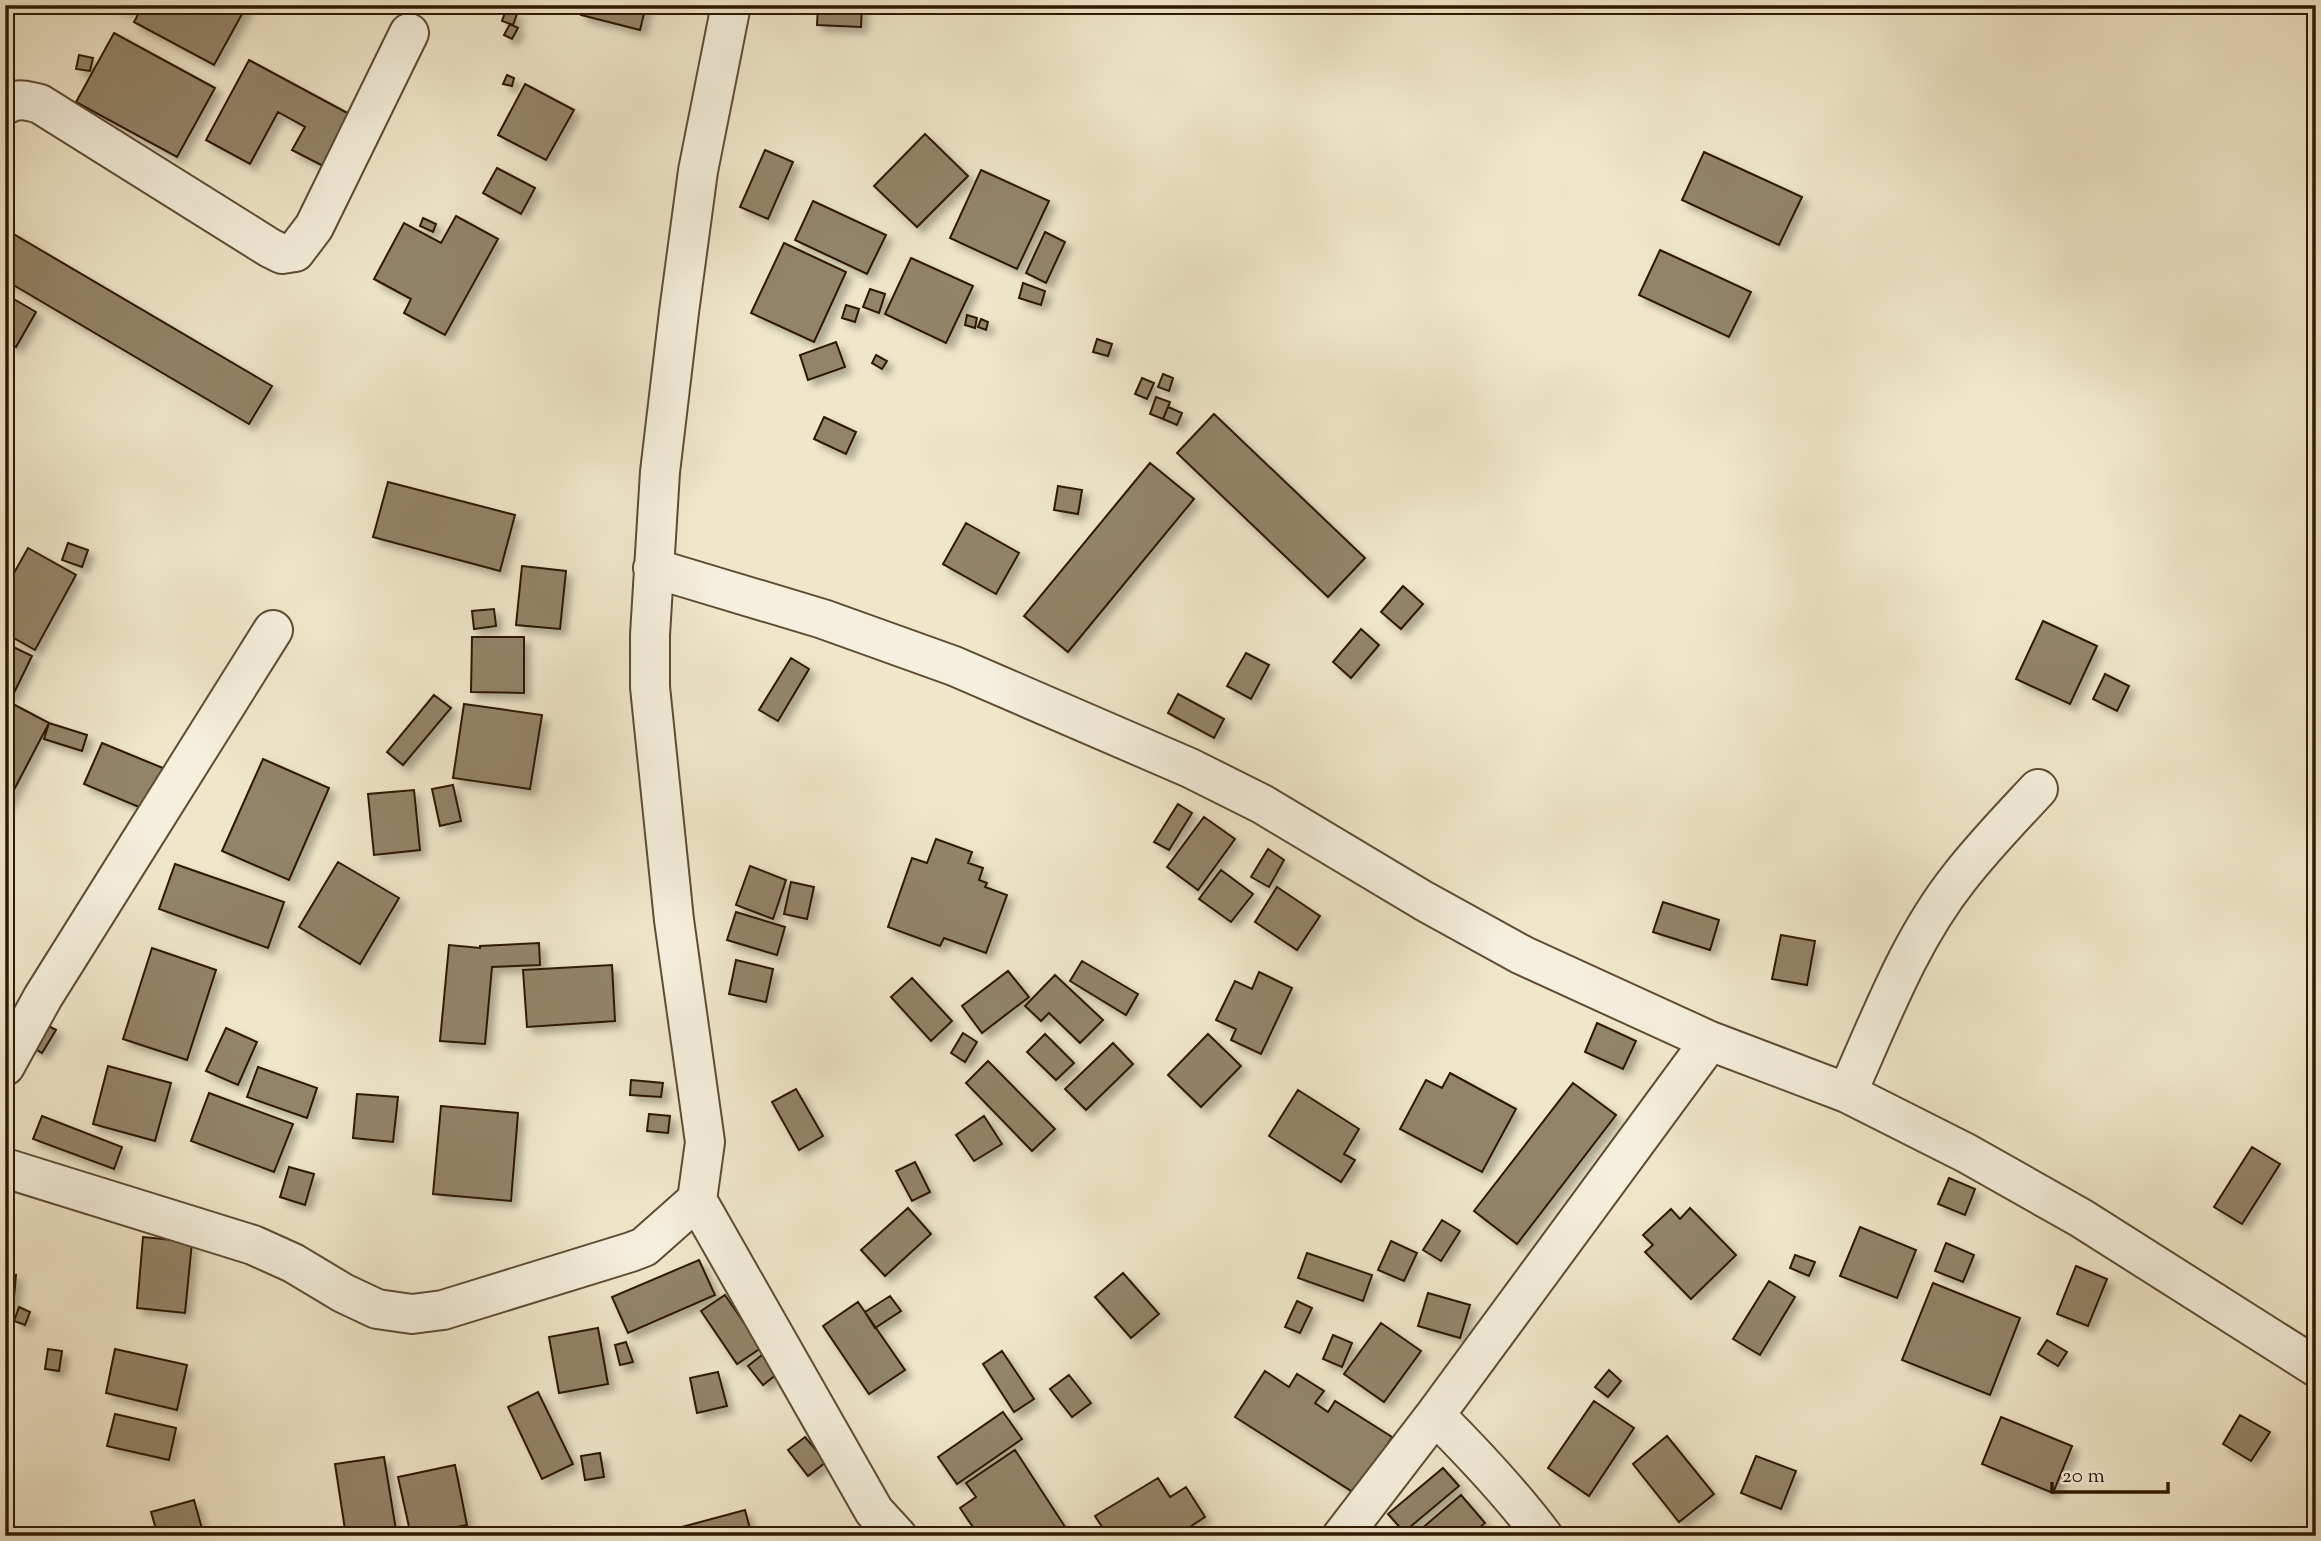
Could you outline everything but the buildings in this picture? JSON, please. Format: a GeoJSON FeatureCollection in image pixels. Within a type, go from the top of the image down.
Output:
{"type":"FeatureCollection","features":[{"type":"Feature","properties":{"kind":"street"},"geometry":{"type":"LineString","coordinates":[[731,5],[698,171],[660,472],[653,568],[650,687],[674,920],[705,1142],[697,1200],[874,1511],[897,1536]]}},
{"type":"Feature","properties":{"kind":"street"},"geometry":{"type":"LineString","coordinates":[[5,105],[15,100],[40,104],[270,248],[282,254],[295,252],[314,227],[409,33]]}},
{"type":"Feature","properties":{"kind":"street"},"geometry":{"type":"LineString","coordinates":[[653,568],[823,619],[954,666],[1154,752],[1262,804],[1424,901],[1522,955],[1710,1041],[1847,1093],[1966,1153],[2081,1218],[2316,1367]]}},
{"type":"Feature","properties":{"kind":"street"},"geometry":{"type":"LineString","coordinates":[[5,1066],[43,997],[273,630]]}},
{"type":"Feature","properties":{"kind":"street"},"geometry":{"type":"LineString","coordinates":[[1847,1093],[1907,962],[1928,923],[1958,878],[2038,789]]}},
{"type":"Feature","properties":{"kind":"street"},"geometry":{"type":"LineString","coordinates":[[1342,1536],[1435,1415],[1710,1041]]}},
{"type":"Feature","properties":{"kind":"street"},"geometry":{"type":"LineString","coordinates":[[5,1168],[253,1245],[293,1263],[368,1305],[412,1314],[443,1310],[644,1247],[697,1200]]}},
{"type":"Feature","properties":{"kind":"street"},"geometry":{"type":"LineString","coordinates":[[1435,1415],[1491,1472],[1543,1536]]}}]}
